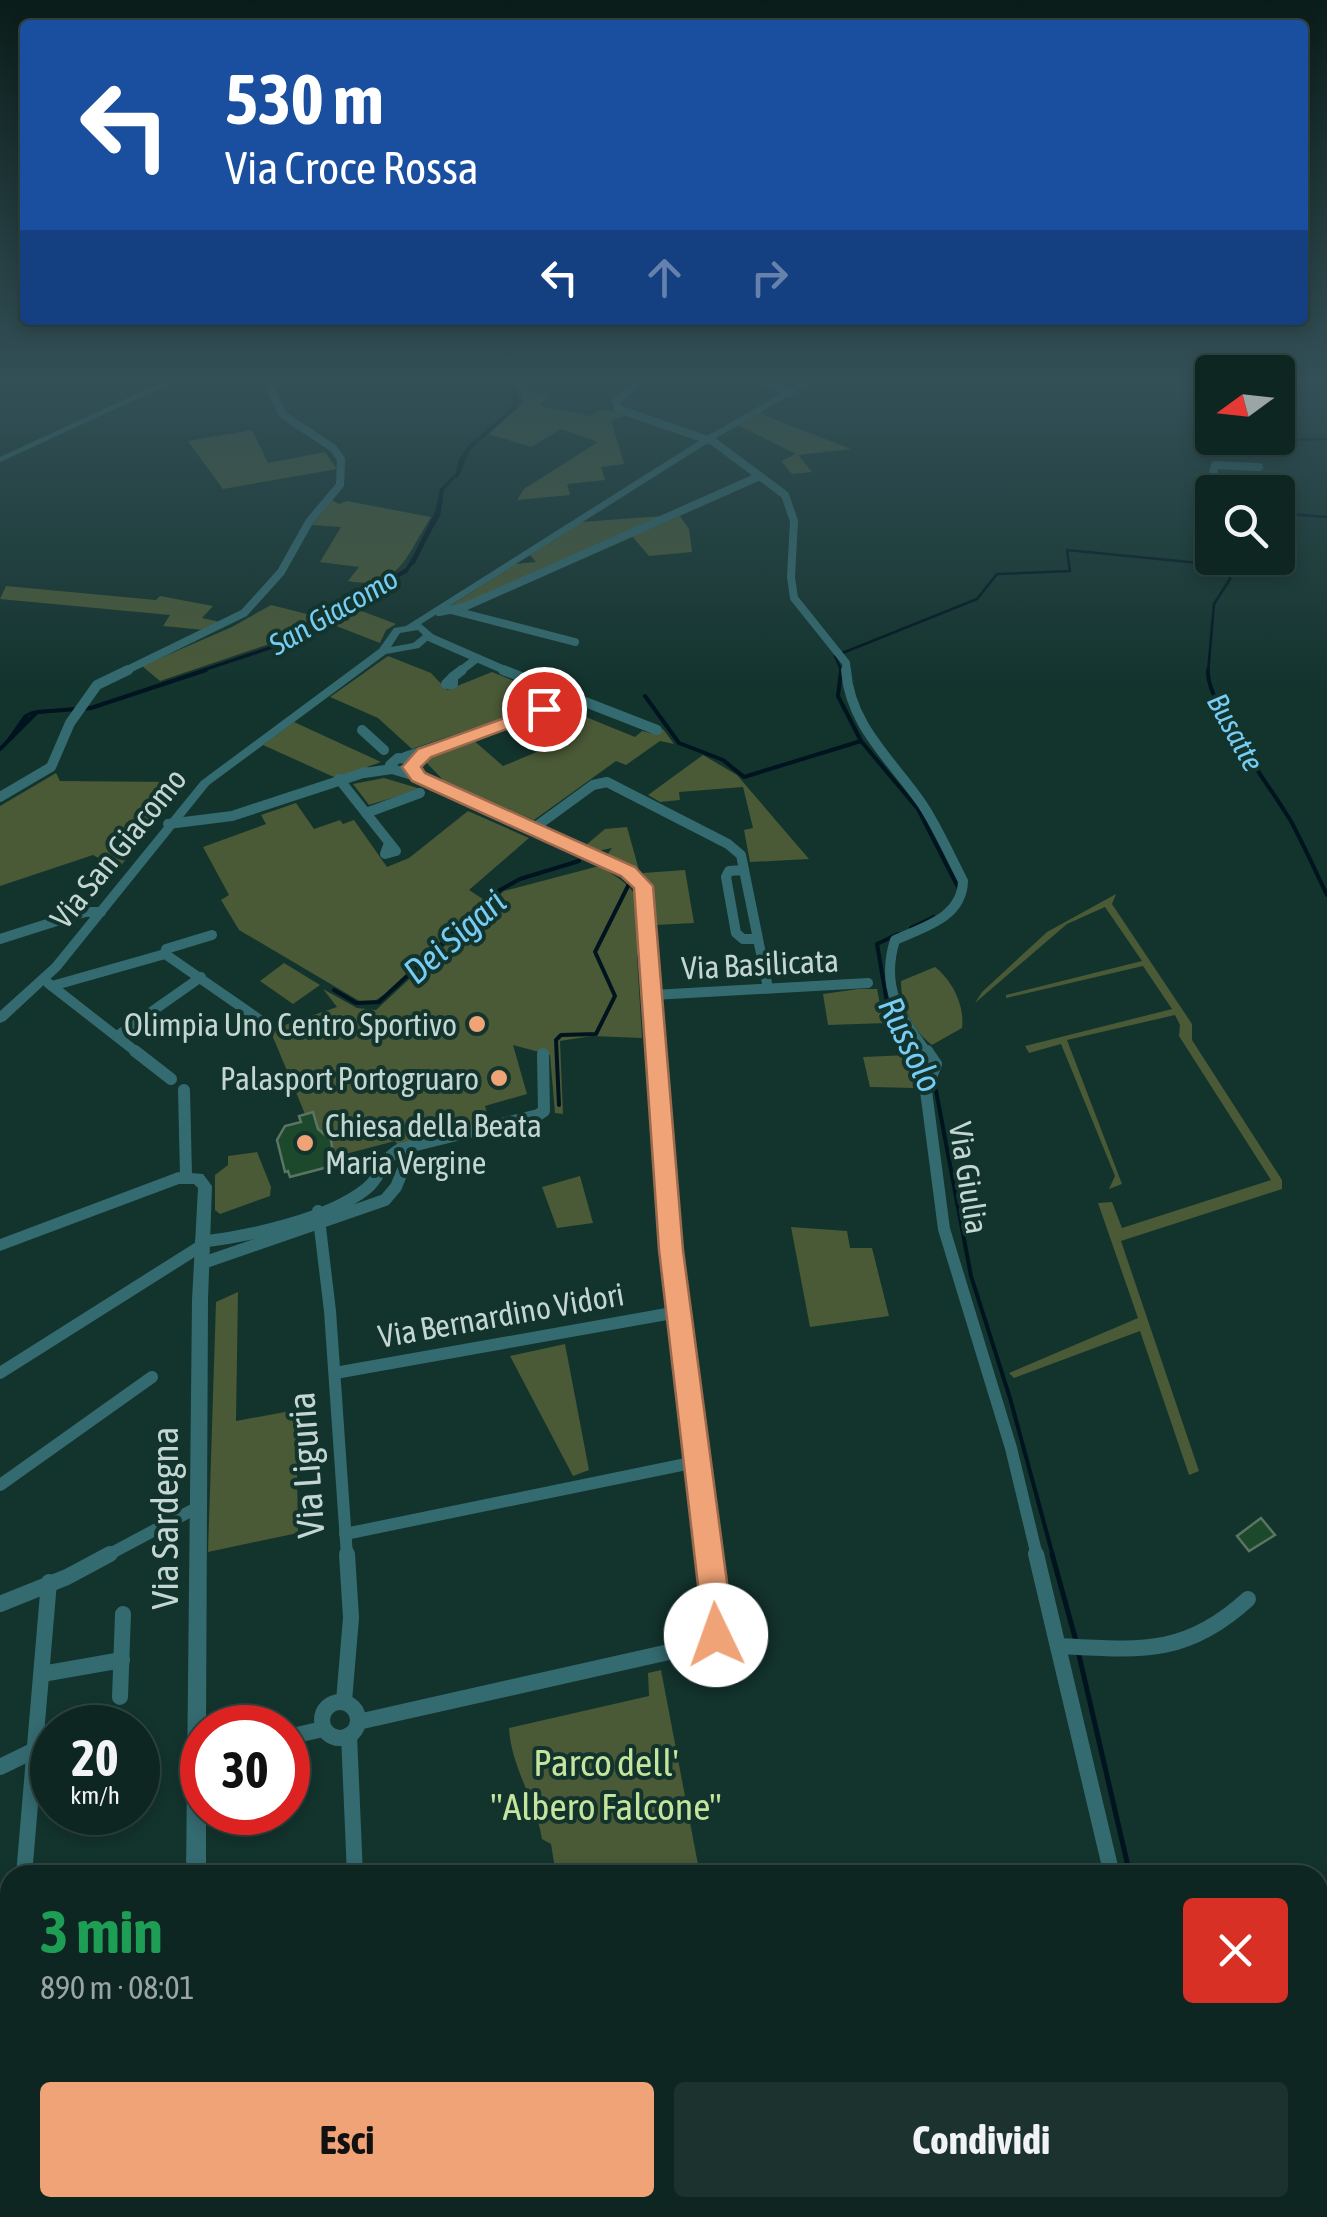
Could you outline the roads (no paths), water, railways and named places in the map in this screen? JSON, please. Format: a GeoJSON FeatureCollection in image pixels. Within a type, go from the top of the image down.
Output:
{"type":"FeatureCollection","features":[{"type":"Feature","properties":{"kind":"street"},"geometry":{"type":"LineString","coordinates":[[0,798],[51,767],[78,710],[109,676],[244,613],[281,572],[309,522],[340,484]]}},
{"type":"Feature","properties":{"kind":"street"},"geometry":{"type":"LineString","coordinates":[[404,647],[391,640],[397,630],[446,608],[636,484]]}},
{"type":"Feature","properties":{"kind":"street"},"geometry":{"type":"LineString","coordinates":[[446,608],[464,607],[741,484]]}},
{"type":"Feature","properties":{"kind":"street","name":"Via Giulia"},"geometry":{"type":"LineString","coordinates":[[772,484],[792,507],[794,598],[839,654],[849,673],[848,692],[860,724],[924,807],[963,881],[964,892],[958,905],[895,940],[887,958],[898,1013],[933,1058],[927,1108],[944,1229],[1011,1448],[1064,1646],[1110,1865]]}},
{"type":"Feature","properties":{"kind":"street"},"geometry":{"type":"LineString","coordinates":[[425,638],[446,608]]}},
{"type":"Feature","properties":{"kind":"street"},"geometry":{"type":"LineString","coordinates":[[446,608],[575,642]]}},
{"type":"Feature","properties":{"kind":"street"},"geometry":{"type":"LineString","coordinates":[[411,626],[446,648],[657,730]]}},
{"type":"Feature","properties":{"kind":"street","name":"Via San Giacomo"},"geometry":{"type":"LineString","coordinates":[[383,652],[425,638]]}},
{"type":"Feature","properties":{"kind":"street","name":"Via San Giacomo"},"geometry":{"type":"LineString","coordinates":[[0,1018],[48,983],[168,824],[225,764],[383,652],[391,640]]}},
{"type":"Feature","properties":{"kind":"street"},"geometry":{"type":"LineString","coordinates":[[452,677],[476,659]]}},
{"type":"Feature","properties":{"kind":"street"},"geometry":{"type":"LineString","coordinates":[[168,824],[232,816],[339,779],[400,764],[538,713],[566,694]]}},
{"type":"Feature","properties":{"kind":"street"},"geometry":{"type":"LineString","coordinates":[[355,1865],[354,1728],[357,1710],[344,1701],[328,1708],[322,1718],[323,1729],[334,1739],[354,1728],[700,1645],[716,1635],[717,1620],[678,1312],[644,886],[628,871],[419,777],[362,730]]}},
{"type":"Feature","properties":{"kind":"street"},"geometry":{"type":"LineString","coordinates":[[339,779],[390,843]]}},
{"type":"Feature","properties":{"kind":"street"},"geometry":{"type":"LineString","coordinates":[[534,828],[593,785],[606,782],[728,844],[741,855],[768,988]]}},
{"type":"Feature","properties":{"kind":"street"},"geometry":{"type":"LineString","coordinates":[[366,813],[420,793]]}},
{"type":"Feature","properties":{"kind":"street"},"geometry":{"type":"LineString","coordinates":[[744,870],[729,872],[726,877],[736,933],[743,939],[758,938]]}},
{"type":"Feature","properties":{"kind":"street"},"geometry":{"type":"LineString","coordinates":[[0,939],[85,912],[101,912]]}},
{"type":"Feature","properties":{"kind":"street"},"geometry":{"type":"LineString","coordinates":[[165,954],[166,949],[212,935]]}},
{"type":"Feature","properties":{"kind":"street"},"geometry":{"type":"LineString","coordinates":[[48,983],[165,954],[263,1022]]}},
{"type":"Feature","properties":{"kind":"street"},"geometry":{"type":"LineString","coordinates":[[118,1036],[201,978]]}},
{"type":"Feature","properties":{"kind":"street"},"geometry":{"type":"LineString","coordinates":[[48,983],[171,1078]]}},
{"type":"Feature","properties":{"kind":"street","name":"Via Basilicata"},"geometry":{"type":"LineString","coordinates":[[654,995],[868,983]]}},
{"type":"Feature","properties":{"kind":"street"},"geometry":{"type":"LineString","coordinates":[[201,1251],[320,1217],[376,1180],[382,1160],[414,1144],[528,1119],[544,1111],[543,1054]]}},
{"type":"Feature","properties":{"kind":"street"},"geometry":{"type":"LineString","coordinates":[[1,1240],[186,1176],[184,1090]]}},
{"type":"Feature","properties":{"kind":"street"},"geometry":{"type":"LineString","coordinates":[[0,1373],[201,1251],[385,1200],[400,1184],[404,1155],[414,1144]]}},
{"type":"Feature","properties":{"kind":"street","name":"Via Sardegna"},"geometry":{"type":"LineString","coordinates":[[186,1176],[198,1178],[205,1186],[201,1251],[200,1705]]}},
{"type":"Feature","properties":{"kind":"street"},"geometry":{"type":"LineString","coordinates":[[376,1180],[389,1186],[400,1184]]}},
{"type":"Feature","properties":{"kind":"street","name":"Via Liguria"},"geometry":{"type":"LineString","coordinates":[[320,1217],[335,1373],[350,1618],[344,1701]]}},
{"type":"Feature","properties":{"kind":"street","name":"Via Bernardino Vidori"},"geometry":{"type":"LineString","coordinates":[[335,1373],[678,1312]]}},
{"type":"Feature","properties":{"kind":"street"},"geometry":{"type":"LineString","coordinates":[[0,1485],[152,1377]]}},
{"type":"Feature","properties":{"kind":"street"},"geometry":{"type":"LineString","coordinates":[[345,1534],[696,1462]]}},
{"type":"Feature","properties":{"kind":"street"},"geometry":{"type":"LineString","coordinates":[[0,1604],[68,1577],[200,1506]]}},
{"type":"Feature","properties":{"kind":"street"},"geometry":{"type":"LineString","coordinates":[[40,1705],[49,1582]]}},
{"type":"Feature","properties":{"kind":"street"},"geometry":{"type":"LineString","coordinates":[[1064,1646],[1138,1647],[1192,1638],[1203,1634],[1248,1599]]}},
{"type":"Feature","properties":{"kind":"street"},"geometry":{"type":"LineString","coordinates":[[120,1698],[123,1614]]}},
{"type":"Feature","properties":{"kind":"street"},"geometry":{"type":"LineString","coordinates":[[42,1674],[122,1660]]}},
{"type":"Feature","properties":{"kind":"street"},"geometry":{"type":"LineString","coordinates":[[310,1732],[323,1729]]}},
{"type":"Feature","properties":{"kind":"street"},"geometry":{"type":"LineString","coordinates":[[0,1767],[30,1753]]}},
{"type":"Feature","properties":{"kind":"street"},"geometry":{"type":"LineString","coordinates":[[25,1865],[30,1817]]}},
{"type":"Feature","properties":{"kind":"street","name":"Via Sardegna"},"geometry":{"type":"LineString","coordinates":[[196,1865],[197,1835]]}},
{"type":"Feature","properties":{"kind":"water"},"geometry":{"type":"Polygon","coordinates":[[[449,484],[415,563],[393,581],[348,600],[290,643],[91,708],[30,715],[14,738],[0,749],[24,715],[32,711],[93,706],[288,640],[349,595],[406,568],[435,512],[440,489],[449,484]]]}},
{"type":"Feature","properties":{"kind":"waterway","name":"San Giacomo"},"geometry":{"type":"LineString","coordinates":[[331,611],[406,572],[439,515],[442,497]]}},
{"type":"Feature","properties":{"kind":"waterway"},"geometry":{"type":"LineString","coordinates":[[1295,514],[1327,517]]}},
{"type":"Feature","properties":{"kind":"waterway","name":"Russolo"},"geometry":{"type":"LineString","coordinates":[[842,672],[835,656],[977,599],[997,574],[1070,571],[1067,550],[1195,563]]}},
{"type":"Feature","properties":{"kind":"waterway","name":"Busatte"},"geometry":{"type":"LineString","coordinates":[[1208,671],[1214,604],[1230,575]]}},
{"type":"Feature","properties":{"kind":"waterway","name":"San Giacomo"},"geometry":{"type":"LineString","coordinates":[[296,640],[324,617]]}},
{"type":"Feature","properties":{"kind":"waterway","name":"San Giacomo"},"geometry":{"type":"LineString","coordinates":[[198,672],[259,652]]}},
{"type":"Feature","properties":{"kind":"waterway","name":"San Giacomo"},"geometry":{"type":"LineString","coordinates":[[0,749],[37,712],[91,708],[206,670]]}},
{"type":"Feature","properties":{"kind":"waterway","name":"Russolo"},"geometry":{"type":"LineString","coordinates":[[841,670],[838,696],[861,741]]}},
{"type":"Feature","properties":{"kind":"waterway","name":"Busatte"},"geometry":{"type":"LineString","coordinates":[[1208,671],[1217,704],[1293,825],[1327,895]]}},
{"type":"Feature","properties":{"kind":"waterway","name":"Dei Sigari"},"geometry":{"type":"LineString","coordinates":[[645,696],[679,743],[723,760],[744,777],[861,741]]}},
{"type":"Feature","properties":{"kind":"waterway","name":"Russolo"},"geometry":{"type":"LineString","coordinates":[[861,741],[918,809],[959,889]]}},
{"type":"Feature","properties":{"kind":"waterway","name":"Dei Sigari"},"geometry":{"type":"LineString","coordinates":[[334,990],[356,1003],[379,1002],[500,890],[520,879],[579,861]]}},
{"type":"Feature","properties":{"kind":"waterway"},"geometry":{"type":"LineString","coordinates":[[595,952],[629,884]]}},
{"type":"Feature","properties":{"kind":"waterway","name":"Russolo"},"geometry":{"type":"LineString","coordinates":[[911,928],[934,917]]}},
{"type":"Feature","properties":{"kind":"waterway","name":"Russolo"},"geometry":{"type":"LineString","coordinates":[[898,934],[877,944],[889,1014],[930,1071]]}},
{"type":"Feature","properties":{"kind":"waterway"},"geometry":{"type":"LineString","coordinates":[[559,1105],[556,1040],[561,1035],[596,1034],[615,996],[596,954]]}},
{"type":"Feature","properties":{"kind":"waterway","name":"Russolo"},"geometry":{"type":"LineString","coordinates":[[934,1080],[971,1276],[1010,1398],[1053,1556]]}},
{"type":"Feature","properties":{"kind":"waterway","name":"Russolo"},"geometry":{"type":"LineString","coordinates":[[1052,1554],[1076,1641]]}},
{"type":"Feature","properties":{"kind":"waterway","name":"Russolo"},"geometry":{"type":"LineString","coordinates":[[1078,1651],[1128,1865]]}},
{"type":"Feature","properties":{"kind":"place","name":"Olimpia Uno Centro Sportivo"},"geometry":{"type":"Point","coordinates":[477,1024]}},
{"type":"Feature","properties":{"kind":"place","name":"Palasport Portogruaro"},"geometry":{"type":"Point","coordinates":[499,1078]}},
{"type":"Feature","properties":{"kind":"place","name":"Chiesa della Beata Maria Vergine"},"geometry":{"type":"Point","coordinates":[305,1143]}},
{"type":"Feature","properties":{"kind":"park label","name":"Parco dell' \"Albero Falcone\""},"geometry":{"type":"Point","coordinates":[606,1784]}}]}
